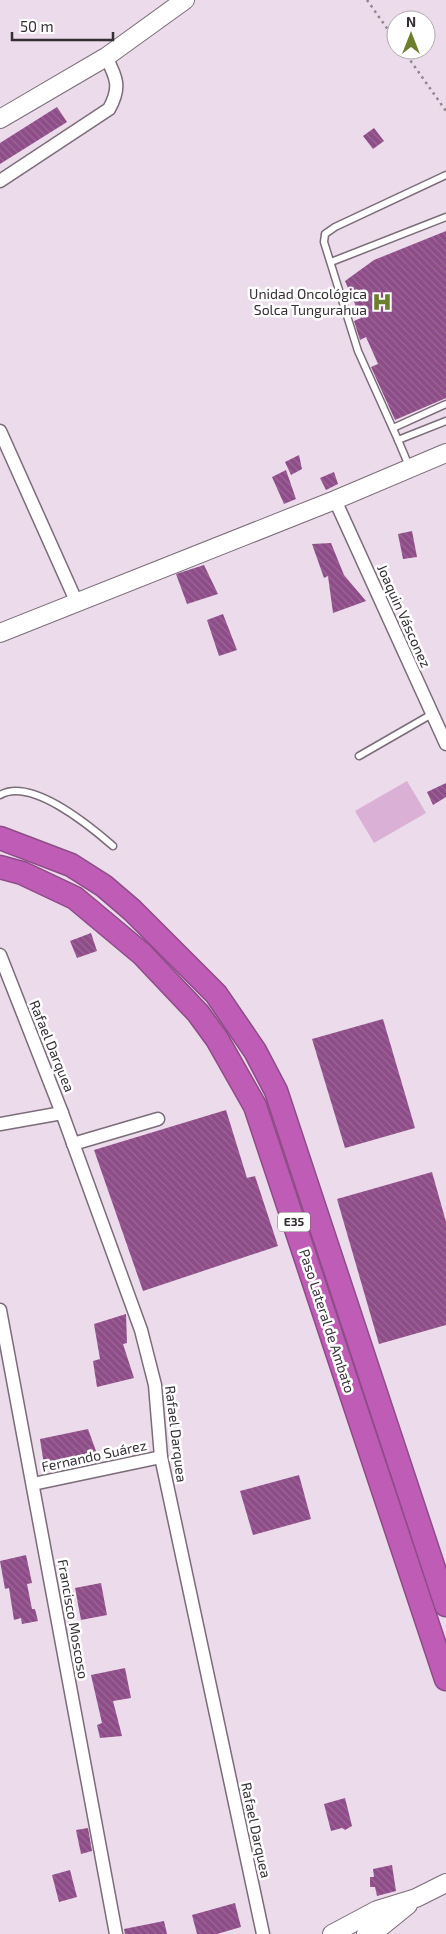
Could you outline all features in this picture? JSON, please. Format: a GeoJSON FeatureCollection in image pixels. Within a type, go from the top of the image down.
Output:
{"type":"FeatureCollection","features":[{"type":"Feature","properties":{"kind":"highway","name":"Paso Lateral de Ambato"},"geometry":{"type":"LineString","coordinates":[[0,838],[71,865],[104,886],[132,910],[216,994],[255,1051],[276,1091],[446,1605]]}},
{"type":"Feature","properties":{"kind":"highway","name":"Paso Lateral de Ambato"},"geometry":{"type":"LineString","coordinates":[[0,867],[22,873],[75,898],[142,954],[198,1012],[217,1039],[255,1106],[446,1679]]}},
{"type":"Feature","properties":{"kind":"highway"},"geometry":{"type":"LineString","coordinates":[[379,1480],[402,1472]]}},
{"type":"Feature","properties":{"kind":"street"},"geometry":{"type":"LineString","coordinates":[[0,119],[106,57],[184,0]]}},
{"type":"Feature","properties":{"kind":"street"},"geometry":{"type":"LineString","coordinates":[[0,181],[109,109],[115,98],[117,85],[106,57]]}},
{"type":"Feature","properties":{"kind":"street"},"geometry":{"type":"LineString","coordinates":[[0,431],[77,603]]}},
{"type":"Feature","properties":{"kind":"street"},"geometry":{"type":"LineString","coordinates":[[0,633],[335,500],[446,453]]}},
{"type":"Feature","properties":{"kind":"street","name":"Joaquin Vásconez"},"geometry":{"type":"LineString","coordinates":[[335,500],[446,744]]}},
{"type":"Feature","properties":{"kind":"street","name":"Rafael Darquea"},"geometry":{"type":"LineString","coordinates":[[0,955],[62,1113],[140,1330],[155,1385],[161,1457],[263,1934]]}},
{"type":"Feature","properties":{"kind":"street"},"geometry":{"type":"LineString","coordinates":[[0,1124],[62,1113]]}},
{"type":"Feature","properties":{"kind":"street"},"geometry":{"type":"LineString","coordinates":[[73,1144],[158,1119]]}},
{"type":"Feature","properties":{"kind":"street","name":"Francisco Moscoso"},"geometry":{"type":"LineString","coordinates":[[0,1310],[116,1934]]}},
{"type":"Feature","properties":{"kind":"street","name":"Fernando Suárez"},"geometry":{"type":"LineString","coordinates":[[33,1484],[161,1457]]}},
{"type":"Feature","properties":{"kind":"street"},"geometry":{"type":"LineString","coordinates":[[332,1934],[377,1910],[416,1898],[446,1883]]}},
{"type":"Feature","properties":{"kind":"street"},"geometry":{"type":"LineString","coordinates":[[366,1934],[382,1926],[416,1898]]}},
{"type":"Feature","properties":{"kind":"lane"},"geometry":{"type":"LineString","coordinates":[[410,469],[358,352],[324,242],[325,234],[330,230],[446,175]]}},
{"type":"Feature","properties":{"kind":"lane"},"geometry":{"type":"LineString","coordinates":[[330,262],[446,217]]}},
{"type":"Feature","properties":{"kind":"lane"},"geometry":{"type":"LineString","coordinates":[[393,428],[446,404]]}},
{"type":"Feature","properties":{"kind":"lane"},"geometry":{"type":"LineString","coordinates":[[398,440],[446,421]]}},
{"type":"Feature","properties":{"kind":"lane"},"geometry":{"type":"LineString","coordinates":[[359,756],[432,714]]}},
{"type":"Feature","properties":{"kind":"lane"},"geometry":{"type":"LineString","coordinates":[[0,795],[6,791],[23,790],[56,804],[89,826],[113,846]]}},
{"type":"Feature","properties":{"kind":"path"},"geometry":{"type":"LineString","coordinates":[[367,0],[386,26]]}},
{"type":"Feature","properties":{"kind":"path"},"geometry":{"type":"LineString","coordinates":[[410,60],[446,111]]}},
{"type":"Feature","properties":{"kind":"shaded area"},"geometry":{"type":"Polygon","coordinates":[[[407,781],[426,813],[374,843],[355,811],[407,781]]]}},
{"type":"Feature","properties":{"kind":"building"},"geometry":{"type":"Polygon","coordinates":[[[57,107],[67,122],[0,164],[0,143],[57,107]]]}},
{"type":"Feature","properties":{"kind":"building"},"geometry":{"type":"Polygon","coordinates":[[[374,128],[384,141],[373,149],[363,136],[374,128]]]}},
{"type":"Feature","properties":{"kind":"building"},"geometry":{"type":"Polygon","coordinates":[[[446,231],[446,398],[395,420],[371,367],[378,364],[366,337],[360,340],[354,321],[361,318],[345,281],[374,260],[446,231]]]}},
{"type":"Feature","properties":{"kind":"building"},"geometry":{"type":"Polygon","coordinates":[[[299,455],[302,469],[291,475],[285,462],[299,455]]]}},
{"type":"Feature","properties":{"kind":"building"},"geometry":{"type":"Polygon","coordinates":[[[286,470],[296,499],[284,504],[272,477],[286,470]]]}},
{"type":"Feature","properties":{"kind":"building"},"geometry":{"type":"Polygon","coordinates":[[[334,472],[338,484],[326,490],[320,478],[334,472]]]}},
{"type":"Feature","properties":{"kind":"building"},"geometry":{"type":"Polygon","coordinates":[[[412,531],[417,557],[403,559],[398,534],[412,531]]]}},
{"type":"Feature","properties":{"kind":"building"},"geometry":{"type":"Polygon","coordinates":[[[331,543],[344,575],[366,601],[333,613],[328,576],[324,578],[312,544],[331,543]]]}},
{"type":"Feature","properties":{"kind":"building"},"geometry":{"type":"Polygon","coordinates":[[[204,565],[218,594],[187,604],[176,574],[204,565]]]}},
{"type":"Feature","properties":{"kind":"building"},"geometry":{"type":"Polygon","coordinates":[[[223,614],[237,650],[219,656],[207,620],[223,614]]]}},
{"type":"Feature","properties":{"kind":"building"},"geometry":{"type":"Polygon","coordinates":[[[446,783],[446,797],[433,805],[427,792],[446,783]]]}},
{"type":"Feature","properties":{"kind":"building"},"geometry":{"type":"Polygon","coordinates":[[[91,933],[97,951],[77,958],[70,941],[91,933]]]}},
{"type":"Feature","properties":{"kind":"building"},"geometry":{"type":"Polygon","coordinates":[[[383,1019],[415,1128],[345,1148],[312,1039],[383,1019]]]}},
{"type":"Feature","properties":{"kind":"building"},"geometry":{"type":"Polygon","coordinates":[[[226,1110],[247,1178],[255,1176],[278,1246],[143,1291],[94,1150],[226,1110]]]}},
{"type":"Feature","properties":{"kind":"building"},"geometry":{"type":"Polygon","coordinates":[[[432,1172],[446,1222],[446,1325],[379,1344],[337,1199],[432,1172]]]}},
{"type":"Feature","properties":{"kind":"building"},"geometry":{"type":"Polygon","coordinates":[[[126,1314],[127,1343],[123,1344],[134,1378],[97,1387],[93,1361],[100,1359],[94,1324],[126,1314]]]}},
{"type":"Feature","properties":{"kind":"building"},"geometry":{"type":"Polygon","coordinates":[[[88,1429],[100,1462],[44,1465],[40,1439],[88,1429]]]}},
{"type":"Feature","properties":{"kind":"building"},"geometry":{"type":"Polygon","coordinates":[[[299,1475],[311,1519],[253,1535],[240,1491],[299,1475]]]}},
{"type":"Feature","properties":{"kind":"building"},"geometry":{"type":"Polygon","coordinates":[[[26,1555],[32,1583],[27,1584],[32,1609],[35,1609],[38,1621],[22,1624],[21,1618],[14,1620],[9,1588],[5,1589],[0,1561],[26,1555]]]}},
{"type":"Feature","properties":{"kind":"building"},"geometry":{"type":"Polygon","coordinates":[[[101,1583],[107,1615],[81,1620],[75,1588],[101,1583]]]}},
{"type":"Feature","properties":{"kind":"building"},"geometry":{"type":"Polygon","coordinates":[[[125,1668],[131,1698],[113,1701],[122,1736],[100,1738],[97,1725],[102,1723],[91,1675],[125,1668]]]}},
{"type":"Feature","properties":{"kind":"building"},"geometry":{"type":"Polygon","coordinates":[[[345,1798],[352,1826],[345,1830],[342,1828],[331,1831],[324,1804],[345,1798]]]}},
{"type":"Feature","properties":{"kind":"building"},"geometry":{"type":"Polygon","coordinates":[[[88,1828],[92,1851],[81,1854],[76,1830],[88,1828]]]}},
{"type":"Feature","properties":{"kind":"building"},"geometry":{"type":"Polygon","coordinates":[[[392,1865],[396,1891],[377,1896],[375,1887],[370,1887],[370,1877],[374,1877],[373,1869],[392,1865]]]}},
{"type":"Feature","properties":{"kind":"building"},"geometry":{"type":"Polygon","coordinates":[[[70,1870],[77,1897],[59,1902],[52,1875],[70,1870]]]}},
{"type":"Feature","properties":{"kind":"building"},"geometry":{"type":"Polygon","coordinates":[[[235,1903],[241,1927],[217,1934],[197,1934],[192,1915],[235,1903]]]}},
{"type":"Feature","properties":{"kind":"building"},"geometry":{"type":"Polygon","coordinates":[[[164,1921],[167,1934],[125,1934],[124,1929],[164,1921]]]}},
{"type":"Feature","properties":{"kind":"place","name":"Unidad Oncológica Solca Tungurahua"},"geometry":{"type":"Point","coordinates":[382,302]}}]}
